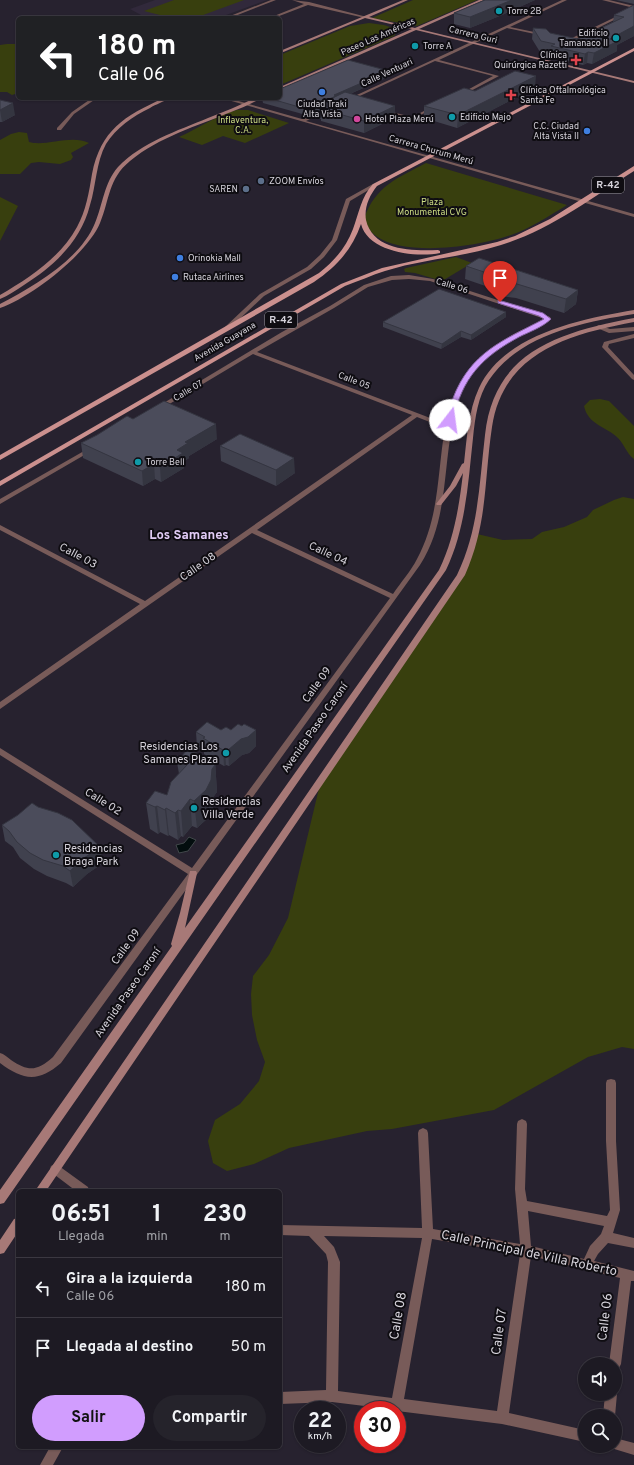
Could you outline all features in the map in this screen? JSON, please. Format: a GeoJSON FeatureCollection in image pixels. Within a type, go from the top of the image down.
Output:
{"type":"FeatureCollection","features":[{"type":"Feature","properties":{"kind":"main road"},"geometry":{"type":"LineString","coordinates":[[375,185],[634,49]]}},
{"type":"Feature","properties":{"kind":"main road","name":"R-42"},"geometry":{"type":"LineString","coordinates":[[581,201],[634,168]]}},
{"type":"Feature","properties":{"kind":"main road","name":"Avenida Guayana"},"geometry":{"type":"LineString","coordinates":[[0,458],[312,281],[329,269],[342,257],[350,245],[366,196],[375,185]]}},
{"type":"Feature","properties":{"kind":"main road","name":"Avenida Guayana"},"geometry":{"type":"LineString","coordinates":[[0,484],[291,314],[355,279],[400,265],[499,244],[529,233],[581,201]]}},
{"type":"Feature","properties":{"kind":"main road"},"geometry":{"type":"LineString","coordinates":[[362,212],[362,222],[367,234],[377,242],[390,248],[420,252],[477,249]]}},
{"type":"Feature","properties":{"kind":"main road"},"geometry":{"type":"LineString","coordinates":[[120,424],[169,385]]}},
{"type":"Feature","properties":{"kind":"street"},"geometry":{"type":"LineString","coordinates":[[232,16],[274,0]]}},
{"type":"Feature","properties":{"kind":"street","name":"Carrera Guri"},"geometry":{"type":"LineString","coordinates":[[294,0],[634,82]]}},
{"type":"Feature","properties":{"kind":"street"},"geometry":{"type":"LineString","coordinates":[[276,16],[317,0]]}},
{"type":"Feature","properties":{"kind":"street"},"geometry":{"type":"LineString","coordinates":[[282,51],[406,0]]}},
{"type":"Feature","properties":{"kind":"street","name":"Paseo Las Américas"},"geometry":{"type":"LineString","coordinates":[[282,88],[482,0]]}},
{"type":"Feature","properties":{"kind":"street","name":"Calle Ventuari"},"geometry":{"type":"LineString","coordinates":[[353,103],[346,101],[565,0]]}},
{"type":"Feature","properties":{"kind":"street"},"geometry":{"type":"LineString","coordinates":[[604,0],[634,8]]}},
{"type":"Feature","properties":{"kind":"street"},"geometry":{"type":"LineString","coordinates":[[562,40],[572,39],[634,8]]}},
{"type":"Feature","properties":{"kind":"street"},"geometry":{"type":"LineString","coordinates":[[343,26],[369,22],[392,24],[402,30],[402,34],[397,38]]}},
{"type":"Feature","properties":{"kind":"street"},"geometry":{"type":"LineString","coordinates":[[507,27],[547,36]]}},
{"type":"Feature","properties":{"kind":"street"},"geometry":{"type":"LineString","coordinates":[[436,60],[497,76],[457,96]]}},
{"type":"Feature","properties":{"kind":"street"},"geometry":{"type":"LineString","coordinates":[[59,129],[73,113],[92,100]]}},
{"type":"Feature","properties":{"kind":"street"},"geometry":{"type":"LineString","coordinates":[[0,297],[48,265],[65,249],[78,231],[86,212],[99,155],[105,142],[123,123],[163,100]]}},
{"type":"Feature","properties":{"kind":"street","name":"Carrera Churum Merú"},"geometry":{"type":"LineString","coordinates":[[230,100],[634,216]]}},
{"type":"Feature","properties":{"kind":"street"},"geometry":{"type":"LineString","coordinates":[[0,306],[30,289],[61,267],[78,250],[96,226],[112,178],[120,168],[136,155],[152,145],[254,100]]}},
{"type":"Feature","properties":{"kind":"street"},"geometry":{"type":"LineString","coordinates":[[381,110],[412,118],[436,107]]}},
{"type":"Feature","properties":{"kind":"street"},"geometry":{"type":"LineString","coordinates":[[302,121],[327,109]]}},
{"type":"Feature","properties":{"kind":"street"},"geometry":{"type":"LineString","coordinates":[[225,330],[262,295],[298,275],[316,262],[334,240],[348,200],[375,185]]}},
{"type":"Feature","properties":{"kind":"street"},"geometry":{"type":"LineString","coordinates":[[65,249],[78,250]]}},
{"type":"Feature","properties":{"kind":"street","name":"Calle 06"},"geometry":{"type":"LineString","coordinates":[[376,282],[399,277],[431,280],[548,318]]}},
{"type":"Feature","properties":{"kind":"street","name":"Calle 07"},"geometry":{"type":"LineString","coordinates":[[154,411],[366,286],[376,282]]}},
{"type":"Feature","properties":{"kind":"street","name":"Avenida Paseo Caroní"},"geometry":{"type":"LineString","coordinates":[[0,1200],[442,570],[452,550],[462,513],[469,437],[477,399],[487,379],[503,360],[526,344],[556,331],[592,320],[634,312]]}},
{"type":"Feature","properties":{"kind":"street","name":"Calle 09"},"geometry":{"type":"LineString","coordinates":[[0,1057],[22,1072],[32,1074],[40,1073],[46,1070],[57,1060],[418,564],[428,546],[439,504],[453,406],[467,375],[475,364],[498,346],[526,330],[542,323],[548,318]]}},
{"type":"Feature","properties":{"kind":"street"},"geometry":{"type":"LineString","coordinates":[[41,1189],[461,575],[472,553],[481,515],[487,438],[492,410],[504,382],[518,365],[540,350],[567,337],[599,327],[634,320]]}},
{"type":"Feature","properties":{"kind":"street"},"geometry":{"type":"LineString","coordinates":[[599,327],[609,331],[634,329]]}},
{"type":"Feature","properties":{"kind":"street"},"geometry":{"type":"LineString","coordinates":[[634,336],[614,340],[605,345],[606,348],[634,378]]}},
{"type":"Feature","properties":{"kind":"street","name":"Calle 05"},"geometry":{"type":"LineString","coordinates":[[253,352],[449,427]]}},
{"type":"Feature","properties":{"kind":"street"},"geometry":{"type":"LineString","coordinates":[[626,370],[634,368]]}},
{"type":"Feature","properties":{"kind":"street","name":"Calle 08"},"geometry":{"type":"LineString","coordinates":[[0,706],[416,415]]}},
{"type":"Feature","properties":{"kind":"street"},"geometry":{"type":"LineString","coordinates":[[0,502],[98,444]]}},
{"type":"Feature","properties":{"kind":"street"},"geometry":{"type":"LineString","coordinates":[[439,504],[459,476],[468,457]]}},
{"type":"Feature","properties":{"kind":"street","name":"Calle 03"},"geometry":{"type":"LineString","coordinates":[[0,527],[145,604]]}},
{"type":"Feature","properties":{"kind":"street","name":"Calle 04"},"geometry":{"type":"LineString","coordinates":[[252,530],[394,597]]}},
{"type":"Feature","properties":{"kind":"street","name":"Calle 02"},"geometry":{"type":"LineString","coordinates":[[0,751],[193,873]]}},
{"type":"Feature","properties":{"kind":"street"},"geometry":{"type":"LineString","coordinates":[[174,951],[185,913],[193,873]]}},
{"type":"Feature","properties":{"kind":"street"},"geometry":{"type":"LineString","coordinates":[[587,1264],[594,1250],[606,1237],[615,1210],[611,1141],[611,1083]]}},
{"type":"Feature","properties":{"kind":"street","name":"Calle 07"},"geometry":{"type":"LineString","coordinates":[[502,1418],[526,1250],[525,1223],[521,1205],[522,1124]]}},
{"type":"Feature","properties":{"kind":"street","name":"Calle 08"},"geometry":{"type":"LineString","coordinates":[[398,1401],[428,1233],[423,1133]]}},
{"type":"Feature","properties":{"kind":"street"},"geometry":{"type":"LineString","coordinates":[[55,1169],[81,1189]]}},
{"type":"Feature","properties":{"kind":"street"},"geometry":{"type":"LineString","coordinates":[[521,1205],[610,1222]]}},
{"type":"Feature","properties":{"kind":"street"},"geometry":{"type":"LineString","coordinates":[[0,1249],[16,1226]]}},
{"type":"Feature","properties":{"kind":"street","name":"Calle Principal de Villa Roberto"},"geometry":{"type":"LineString","coordinates":[[282,1230],[428,1233],[526,1250],[630,1275]]}},
{"type":"Feature","properties":{"kind":"street"},"geometry":{"type":"LineString","coordinates":[[312,1231],[330,1251],[334,1262],[332,1396]]}},
{"type":"Feature","properties":{"kind":"street"},"geometry":{"type":"LineString","coordinates":[[606,1237],[634,1243]]}},
{"type":"Feature","properties":{"kind":"street","name":"Calle 06"},"geometry":{"type":"LineString","coordinates":[[616,1357],[630,1275]]}},
{"type":"Feature","properties":{"kind":"street"},"geometry":{"type":"LineString","coordinates":[[282,1398],[332,1396],[373,1401]]}},
{"type":"Feature","properties":{"kind":"street"},"geometry":{"type":"LineString","coordinates":[[406,1405],[502,1418],[578,1434]]}},
{"type":"Feature","properties":{"kind":"street"},"geometry":{"type":"LineString","coordinates":[[622,1445],[634,1448]]}},
{"type":"Feature","properties":{"kind":"street"},"geometry":{"type":"LineString","coordinates":[[46,1465],[56,1449]]}},
{"type":"Feature","properties":{"kind":"shaded area"},"geometry":{"type":"Polygon","coordinates":[[[155,0],[267,0],[223,16],[145,16],[130,9],[155,0]]]}},
{"type":"Feature","properties":{"kind":"shaded area"},"geometry":{"type":"Polygon","coordinates":[[[189,837],[196,840],[188,851],[179,853],[176,845],[184,843],[189,837]]]}},
{"type":"Feature","properties":{"kind":"green space"},"geometry":{"type":"Polygon","coordinates":[[[174,0],[244,0],[200,16],[164,16],[144,11],[174,0]]]}},
{"type":"Feature","properties":{"kind":"green space"},"geometry":{"type":"Polygon","coordinates":[[[413,0],[477,0],[417,26],[372,18],[413,0]]]}},
{"type":"Feature","properties":{"kind":"green space"},"geometry":{"type":"Polygon","coordinates":[[[369,23],[384,25],[396,29],[397,32],[394,36],[282,84],[282,54],[350,26],[369,23]]]}},
{"type":"Feature","properties":{"kind":"green space"},"geometry":{"type":"Polygon","coordinates":[[[16,44],[16,94],[12,95],[7,92],[0,92],[0,45],[16,44]]]}},
{"type":"Feature","properties":{"kind":"green space","name":"Inflaventura, C.A."},"geometry":{"type":"Polygon","coordinates":[[[237,110],[248,110],[289,123],[245,143],[223,136],[202,145],[179,137],[222,115],[237,110]]]}},
{"type":"Feature","properties":{"kind":"green space"},"geometry":{"type":"Polygon","coordinates":[[[19,132],[27,133],[29,142],[43,143],[74,140],[89,143],[71,153],[73,157],[71,160],[60,164],[39,162],[31,163],[20,174],[0,174],[0,140],[11,134],[19,132]]]}},
{"type":"Feature","properties":{"kind":"green space","name":"Plaza Monumental CVG"},"geometry":{"type":"Polygon","coordinates":[[[426,163],[567,205],[526,229],[511,235],[480,243],[442,248],[423,248],[389,242],[376,236],[370,230],[364,219],[374,198],[389,184],[426,163]]]}},
{"type":"Feature","properties":{"kind":"green space"},"geometry":{"type":"Polygon","coordinates":[[[0,197],[18,206],[0,241],[0,197]]]}},
{"type":"Feature","properties":{"kind":"green space"},"geometry":{"type":"Polygon","coordinates":[[[456,257],[472,263],[442,281],[415,273],[405,272],[404,269],[406,268],[456,257]]]}},
{"type":"Feature","properties":{"kind":"green space"},"geometry":{"type":"Polygon","coordinates":[[[600,399],[609,401],[634,426],[634,459],[614,434],[594,422],[586,412],[584,406],[590,400],[600,399]]]}},
{"type":"Feature","properties":{"kind":"green space"},"geometry":{"type":"Polygon","coordinates":[[[623,497],[634,499],[634,1049],[622,1047],[588,1057],[494,1110],[392,1129],[367,1131],[289,1148],[254,1164],[227,1171],[213,1163],[208,1141],[215,1120],[240,1104],[259,1081],[265,1062],[257,1040],[252,1015],[251,994],[253,976],[269,955],[288,918],[321,780],[451,590],[477,534],[503,540],[532,539],[542,532],[564,527],[587,517],[593,510],[623,497]]]}},
{"type":"Feature","properties":{"kind":"building"},"geometry":{"type":"Polygon","coordinates":[[[485,0],[512,0],[470,17],[454,13],[485,0]]]}},
{"type":"Feature","properties":{"kind":"building"},"geometry":{"type":"Polygon","coordinates":[[[634,5],[634,26],[610,39],[618,41],[594,53],[588,52],[585,54],[551,46],[555,44],[541,41],[533,28],[546,29],[550,33],[578,39],[624,17],[614,15],[634,5]]]}},
{"type":"Feature","properties":{"kind":"building","name":"Ciudad Traki Alta Vista"},"geometry":{"type":"Polygon","coordinates":[[[348,60],[389,71],[306,109],[275,100],[282,100],[282,88],[348,60]]]}},
{"type":"Feature","properties":{"kind":"building"},"geometry":{"type":"Polygon","coordinates":[[[515,71],[536,76],[458,115],[424,106],[464,88],[475,91],[515,71]]]}},
{"type":"Feature","properties":{"kind":"building"},"geometry":{"type":"Polygon","coordinates":[[[345,92],[395,106],[364,121],[321,109],[323,108],[316,106],[345,92]]]}},
{"type":"Feature","properties":{"kind":"building"},"geometry":{"type":"Polygon","coordinates":[[[0,100],[13,103],[0,110],[0,100]]]}},
{"type":"Feature","properties":{"kind":"building"},"geometry":{"type":"Polygon","coordinates":[[[479,258],[578,290],[566,299],[517,284],[501,283],[502,278],[466,266],[479,258]]]}},
{"type":"Feature","properties":{"kind":"building"},"geometry":{"type":"Polygon","coordinates":[[[439,289],[506,312],[471,335],[461,331],[442,344],[383,322],[439,289]]]}},
{"type":"Feature","properties":{"kind":"building"},"geometry":{"type":"Polygon","coordinates":[[[164,401],[216,424],[185,442],[188,443],[177,450],[183,453],[160,467],[154,464],[142,471],[81,443],[127,416],[133,419],[164,401]]]}},
{"type":"Feature","properties":{"kind":"building"},"geometry":{"type":"Polygon","coordinates":[[[240,434],[294,458],[276,470],[220,446],[240,434]]]}},
{"type":"Feature","properties":{"kind":"building"},"geometry":{"type":"Polygon","coordinates":[[[207,722],[221,730],[226,727],[231,730],[238,724],[242,726],[244,724],[256,730],[248,737],[241,739],[228,750],[225,748],[223,750],[196,732],[207,722]]]}},
{"type":"Feature","properties":{"kind":"building"},"geometry":{"type":"Polygon","coordinates":[[[186,751],[197,753],[196,755],[205,757],[204,758],[215,760],[212,764],[215,765],[212,769],[211,780],[206,790],[194,801],[190,799],[181,811],[178,810],[175,813],[166,808],[165,810],[146,803],[155,791],[167,795],[171,782],[187,765],[177,762],[186,751]]]}},
{"type":"Feature","properties":{"kind":"building"},"geometry":{"type":"Polygon","coordinates":[[[32,803],[38,807],[58,813],[72,820],[100,847],[84,858],[70,871],[63,866],[43,860],[30,853],[17,842],[9,831],[2,825],[18,815],[32,803]]]}},
{"type":"Feature","properties":{"kind":"place","name":"Torre 2B"},"geometry":{"type":"Point","coordinates":[499,11]}},
{"type":"Feature","properties":{"kind":"place","name":"Edificio Tamanaco II"},"geometry":{"type":"Point","coordinates":[616,38]}},
{"type":"Feature","properties":{"kind":"place","name":"Torre A"},"geometry":{"type":"Point","coordinates":[415,46]}},
{"type":"Feature","properties":{"kind":"place","name":"Clínica Quirúrgica Razetti"},"geometry":{"type":"Point","coordinates":[576,60]}},
{"type":"Feature","properties":{"kind":"place","name":"Ciudad Traki Alta Vista"},"geometry":{"type":"Point","coordinates":[322,92]}},
{"type":"Feature","properties":{"kind":"place","name":"Clínica Oftalmológica Santa Fe"},"geometry":{"type":"Point","coordinates":[511,95]}},
{"type":"Feature","properties":{"kind":"place","name":"Edificio Majo"},"geometry":{"type":"Point","coordinates":[452,117]}},
{"type":"Feature","properties":{"kind":"place","name":"Hotel Plaza Merú"},"geometry":{"type":"Point","coordinates":[357,119]}},
{"type":"Feature","properties":{"kind":"place","name":"C.C. Ciudad Alta Vista II"},"geometry":{"type":"Point","coordinates":[587,131]}},
{"type":"Feature","properties":{"kind":"place","name":"ZOOM Envíos"},"geometry":{"type":"Point","coordinates":[261,181]}},
{"type":"Feature","properties":{"kind":"place","name":"SAREN"},"geometry":{"type":"Point","coordinates":[246,189]}},
{"type":"Feature","properties":{"kind":"place","name":"Orinokia Mall"},"geometry":{"type":"Point","coordinates":[180,258]}},
{"type":"Feature","properties":{"kind":"place","name":"Rutaca Airlines"},"geometry":{"type":"Point","coordinates":[175,277]}},
{"type":"Feature","properties":{"kind":"place","name":"Torre Bell"},"geometry":{"type":"Point","coordinates":[138,462]}},
{"type":"Feature","properties":{"kind":"place","name":"Residencias Los Samanes Plaza"},"geometry":{"type":"Point","coordinates":[226,753]}},
{"type":"Feature","properties":{"kind":"place","name":"Residencias Villa Verde"},"geometry":{"type":"Point","coordinates":[194,808]}},
{"type":"Feature","properties":{"kind":"place","name":"Residencias Braga Park"},"geometry":{"type":"Point","coordinates":[56,855]}},
{"type":"Feature","properties":{"kind":"district","name":"Los Samanes"},"geometry":{"type":"Point","coordinates":[189,536]}},
{"type":"Feature","properties":{"kind":"route"},"geometry":{"type":"LineString","coordinates":[[450,420],[453,406],[461,386],[475,364],[485,355],[510,338],[548,319],[541,314],[500,302]]}}]}
